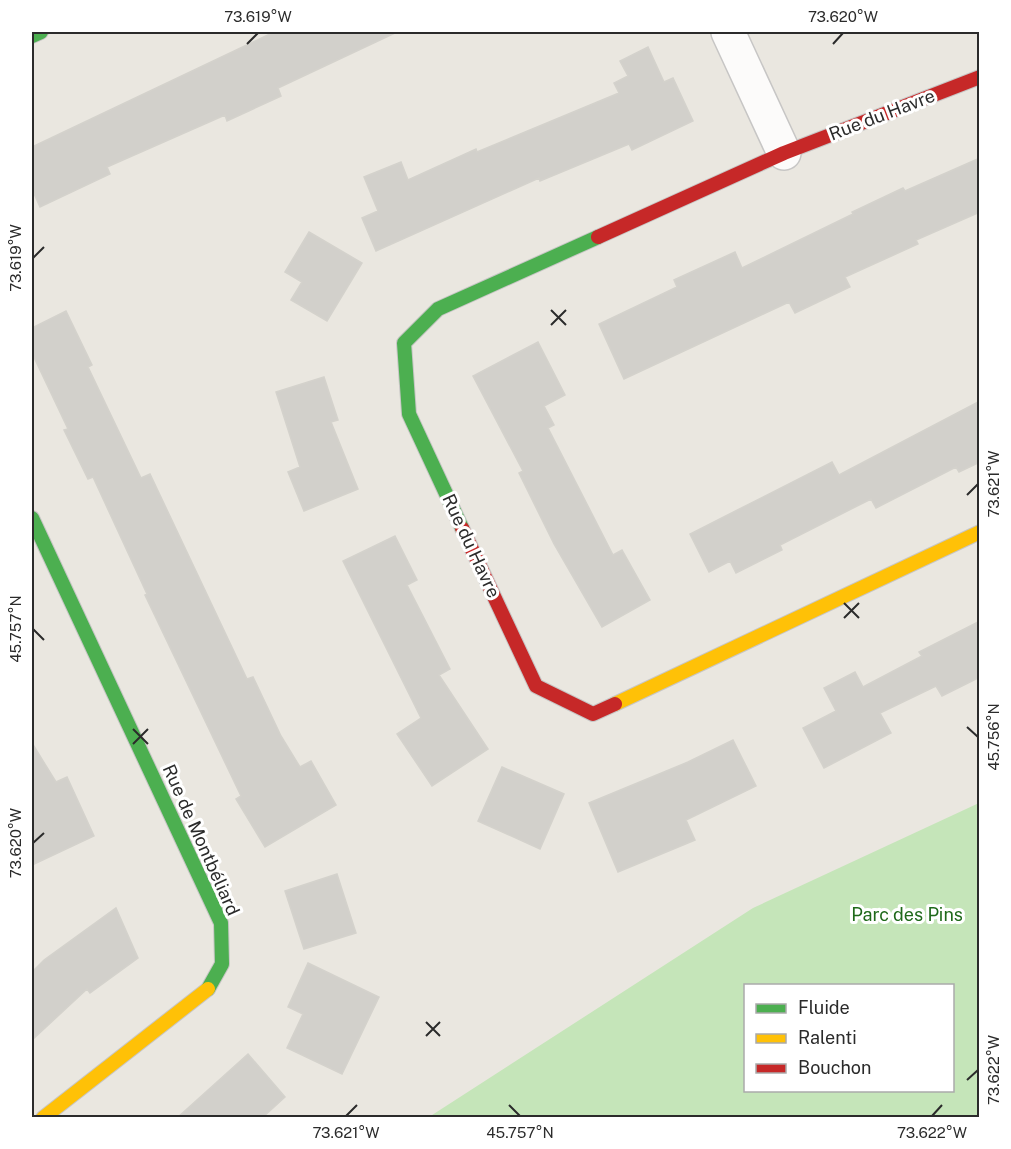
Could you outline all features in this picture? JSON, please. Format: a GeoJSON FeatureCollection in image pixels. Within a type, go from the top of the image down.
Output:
{"type":"FeatureCollection","features":[{"type":"Feature","properties":{"kind":"street"},"geometry":{"type":"LineString","coordinates":[[32,36],[41,32]]}},
{"type":"Feature","properties":{"kind":"street"},"geometry":{"type":"LineString","coordinates":[[728,32],[784,153]]}},
{"type":"Feature","properties":{"kind":"street","name":"Rue du Havre"},"geometry":{"type":"LineString","coordinates":[[980,76],[784,153],[438,309],[404,343],[408,414],[536,686],[593,714],[980,532]]}},
{"type":"Feature","properties":{"kind":"street","name":"Rue de Montbéliard"},"geometry":{"type":"LineString","coordinates":[[32,518],[222,923],[222,964],[208,989],[43,1118]]}},
{"type":"Feature","properties":{"kind":"green space","name":"Parc des Pins"},"geometry":{"type":"Polygon","coordinates":[[[979,803],[979,1117],[429,1117],[753,908],[979,803]]]}},
{"type":"Feature","properties":{"kind":"building"},"geometry":{"type":"Polygon","coordinates":[[[274,32],[397,32],[278,88],[281,96],[227,121],[225,115],[107,167],[110,174],[40,207],[32,189],[32,147],[274,32]]]}},
{"type":"Feature","properties":{"kind":"building"},"geometry":{"type":"Polygon","coordinates":[[[648,47],[664,82],[673,78],[693,121],[632,150],[629,144],[540,181],[539,178],[376,251],[362,218],[378,211],[364,177],[401,162],[408,180],[476,149],[477,152],[619,93],[614,83],[628,76],[620,61],[648,47]]]}},
{"type":"Feature","properties":{"kind":"building"},"geometry":{"type":"Polygon","coordinates":[[[980,158],[980,212],[916,240],[918,244],[845,277],[850,287],[795,313],[789,302],[624,379],[599,324],[677,287],[674,280],[735,252],[742,268],[903,188],[905,191],[980,158]]]}},
{"type":"Feature","properties":{"kind":"building"},"geometry":{"type":"Polygon","coordinates":[[[309,232],[362,263],[327,321],[291,300],[302,282],[285,272],[309,232]]]}},
{"type":"Feature","properties":{"kind":"building"},"geometry":{"type":"Polygon","coordinates":[[[66,311],[92,365],[88,367],[141,478],[150,474],[247,679],[253,677],[281,736],[300,767],[311,761],[336,805],[265,847],[236,799],[241,796],[145,595],[147,594],[93,477],[88,479],[64,430],[68,429],[32,353],[32,328],[66,311]]]}},
{"type":"Feature","properties":{"kind":"building"},"geometry":{"type":"Polygon","coordinates":[[[538,342],[565,395],[544,406],[554,425],[548,428],[613,555],[622,550],[650,600],[602,627],[554,544],[519,473],[523,471],[473,376],[538,342]]]}},
{"type":"Feature","properties":{"kind":"building"},"geometry":{"type":"Polygon","coordinates":[[[324,377],[338,420],[331,422],[358,489],[304,511],[288,472],[300,467],[276,392],[324,377]]]}},
{"type":"Feature","properties":{"kind":"building"},"geometry":{"type":"Polygon","coordinates":[[[980,401],[980,462],[959,472],[956,467],[876,508],[871,499],[780,545],[782,550],[736,573],[730,561],[709,572],[690,534],[832,462],[839,475],[980,401]]]}},
{"type":"Feature","properties":{"kind":"building"},"geometry":{"type":"Polygon","coordinates":[[[395,536],[417,580],[407,585],[450,669],[439,675],[488,749],[432,786],[397,734],[421,718],[343,561],[395,536]]]}},
{"type":"Feature","properties":{"kind":"building"},"geometry":{"type":"Polygon","coordinates":[[[980,621],[980,677],[942,696],[936,686],[880,713],[891,733],[824,768],[803,728],[836,711],[824,688],[855,672],[863,687],[922,656],[919,652],[980,621]]]}},
{"type":"Feature","properties":{"kind":"building"},"geometry":{"type":"Polygon","coordinates":[[[733,740],[756,786],[686,820],[695,840],[618,872],[589,803],[688,762],[733,740]]]}},
{"type":"Feature","properties":{"kind":"building"},"geometry":{"type":"Polygon","coordinates":[[[32,743],[56,782],[67,777],[94,836],[32,865],[32,743]]]}},
{"type":"Feature","properties":{"kind":"building"},"geometry":{"type":"Polygon","coordinates":[[[502,767],[564,794],[540,849],[478,821],[502,767]]]}},
{"type":"Feature","properties":{"kind":"building"},"geometry":{"type":"Polygon","coordinates":[[[337,874],[356,933],[304,949],[285,891],[337,874]]]}},
{"type":"Feature","properties":{"kind":"building"},"geometry":{"type":"Polygon","coordinates":[[[116,908],[138,958],[90,993],[87,989],[32,1040],[32,972],[44,960],[116,908]]]}},
{"type":"Feature","properties":{"kind":"building"},"geometry":{"type":"Polygon","coordinates":[[[308,963],[379,997],[342,1074],[287,1048],[303,1014],[288,1007],[308,963]]]}},
{"type":"Feature","properties":{"kind":"building"},"geometry":{"type":"Polygon","coordinates":[[[248,1054],[285,1097],[262,1118],[177,1118],[248,1054]]]}},
{"type":"Feature","properties":{"kind":"traffic: fast"},"geometry":{"type":"LineString","coordinates":[[32,36],[41,32]]}},
{"type":"Feature","properties":{"kind":"traffic: fast"},"geometry":{"type":"LineString","coordinates":[[462,528],[409,414],[404,343],[438,309],[598,237]]}},
{"type":"Feature","properties":{"kind":"traffic: fast"},"geometry":{"type":"LineString","coordinates":[[32,518],[221,923],[222,964],[208,989]]}},
{"type":"Feature","properties":{"kind":"traffic: slow"},"geometry":{"type":"LineString","coordinates":[[615,704],[980,532]]}},
{"type":"Feature","properties":{"kind":"traffic: slow"},"geometry":{"type":"LineString","coordinates":[[43,1118],[208,989]]}},
{"type":"Feature","properties":{"kind":"traffic: jam"},"geometry":{"type":"LineString","coordinates":[[598,237],[784,153],[980,77]]}},
{"type":"Feature","properties":{"kind":"traffic: jam"},"geometry":{"type":"LineString","coordinates":[[462,528],[536,686],[593,714],[615,704]]}}]}
